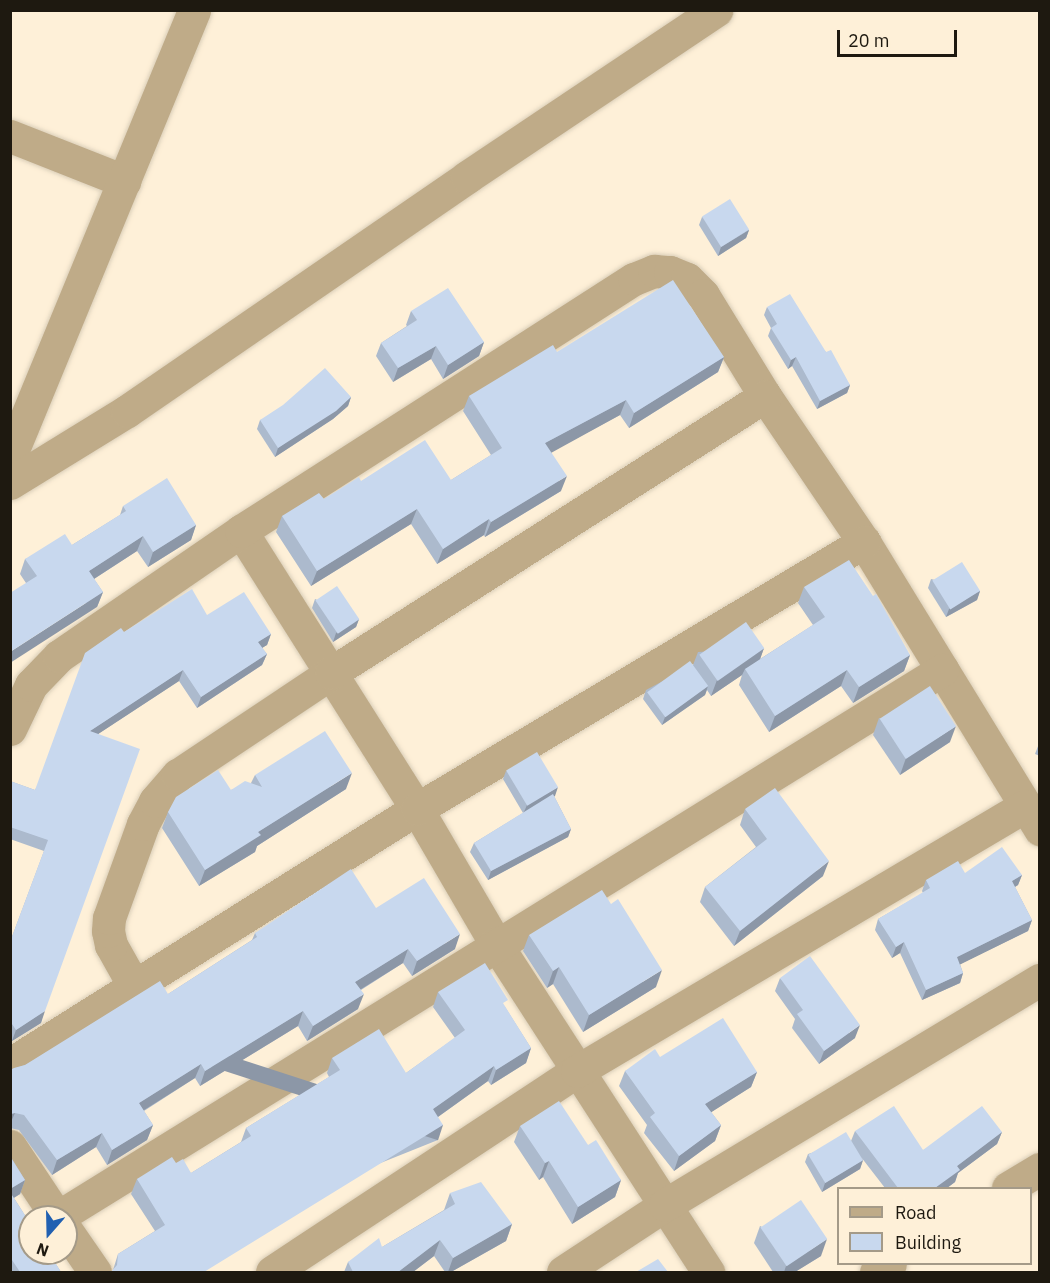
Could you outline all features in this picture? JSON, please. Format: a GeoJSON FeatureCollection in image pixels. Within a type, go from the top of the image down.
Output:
{"type":"FeatureCollection","features":[{"type":"Feature","properties":{"kind":"street"},"geometry":{"type":"LineString","coordinates":[[10,457],[194,10]]}},
{"type":"Feature","properties":{"kind":"street"},"geometry":{"type":"LineString","coordinates":[[10,483],[127,411],[477,170],[716,10]]}},
{"type":"Feature","properties":{"kind":"street"},"geometry":{"type":"LineString","coordinates":[[10,136],[124,181]]}},
{"type":"Feature","properties":{"kind":"street"},"geometry":{"type":"LineString","coordinates":[[10,729],[31,685],[59,656],[241,531],[634,279],[654,271],[670,272],[687,279],[703,295],[765,396],[864,542],[1032,818],[577,1071],[272,1272]]}},
{"type":"Feature","properties":{"kind":"street"},"geometry":{"type":"LineString","coordinates":[[134,986],[111,945],[108,931],[109,918],[143,824],[155,801],[178,775],[331,673],[765,396]]}},
{"type":"Feature","properties":{"kind":"street"},"geometry":{"type":"LineString","coordinates":[[241,531],[417,809],[496,944],[708,1272]]}},
{"type":"Feature","properties":{"kind":"street"},"geometry":{"type":"LineString","coordinates":[[10,1064],[417,809],[864,542]]}},
{"type":"Feature","properties":{"kind":"street"},"geometry":{"type":"LineString","coordinates":[[77,1205],[942,670]]}},
{"type":"Feature","properties":{"kind":"street"},"geometry":{"type":"LineString","coordinates":[[563,1272],[665,1205],[1040,980]]}},
{"type":"Feature","properties":{"kind":"street"},"geometry":{"type":"LineString","coordinates":[[10,1146],[50,1205]]}},
{"type":"Feature","properties":{"kind":"street"},"geometry":{"type":"LineString","coordinates":[[1010,1187],[1040,1169]]}},
{"type":"Feature","properties":{"kind":"street"},"geometry":{"type":"LineString","coordinates":[[78,1247],[95,1272]]}},
{"type":"Feature","properties":{"kind":"building"},"geometry":{"type":"Polygon","coordinates":[[[730,199],[749,230],[721,247],[702,216],[730,199]]]}},
{"type":"Feature","properties":{"kind":"building"},"geometry":{"type":"Polygon","coordinates":[[[673,280],[724,357],[634,413],[626,400],[545,443],[567,476],[491,522],[489,519],[443,549],[417,509],[317,571],[282,516],[319,493],[324,499],[359,477],[361,481],[425,440],[451,480],[502,448],[469,396],[553,345],[557,352],[673,280]]]}},
{"type":"Feature","properties":{"kind":"building"},"geometry":{"type":"Polygon","coordinates":[[[448,288],[484,342],[448,365],[436,346],[398,368],[381,343],[417,320],[411,311],[448,288]]]}},
{"type":"Feature","properties":{"kind":"building"},"geometry":{"type":"Polygon","coordinates":[[[790,294],[826,352],[831,350],[850,385],[820,401],[796,357],[791,360],[771,328],[777,324],[767,307],[790,294]]]}},
{"type":"Feature","properties":{"kind":"building"},"geometry":{"type":"Polygon","coordinates":[[[325,368],[351,397],[336,411],[278,448],[260,420],[283,405],[325,368]]]}},
{"type":"Feature","properties":{"kind":"building"},"geometry":{"type":"Polygon","coordinates":[[[167,478],[196,525],[153,552],[143,536],[89,571],[103,592],[10,652],[10,593],[37,576],[25,559],[65,534],[72,545],[126,511],[123,506],[167,478]]]}},
{"type":"Feature","properties":{"kind":"building"},"geometry":{"type":"Polygon","coordinates":[[[849,560],[873,596],[876,594],[910,655],[859,687],[847,670],[775,716],[745,669],[825,617],[804,587],[849,560]]]}},
{"type":"Feature","properties":{"kind":"building"},"geometry":{"type":"Polygon","coordinates":[[[962,562],[980,591],[950,609],[932,581],[962,562]]]}},
{"type":"Feature","properties":{"kind":"building"},"geometry":{"type":"Polygon","coordinates":[[[337,586],[359,619],[338,634],[315,601],[337,586]]]}},
{"type":"Feature","properties":{"kind":"building"},"geometry":{"type":"Polygon","coordinates":[[[192,589],[207,615],[244,592],[271,634],[258,642],[267,654],[201,697],[183,670],[90,731],[140,749],[45,1011],[16,1030],[10,1021],[10,942],[48,840],[10,827],[10,781],[35,790],[85,653],[121,628],[124,632],[192,589]]]}},
{"type":"Feature","properties":{"kind":"building"},"geometry":{"type":"Polygon","coordinates":[[[746,622],[764,648],[718,681],[699,655],[746,622]]]}},
{"type":"Feature","properties":{"kind":"building"},"geometry":{"type":"Polygon","coordinates":[[[690,661],[708,686],[665,717],[647,692],[690,661]]]}},
{"type":"Feature","properties":{"kind":"building"},"geometry":{"type":"Polygon","coordinates":[[[930,686],[956,726],[906,759],[880,719],[930,686]]]}},
{"type":"Feature","properties":{"kind":"building"},"geometry":{"type":"Polygon","coordinates":[[[325,731],[352,773],[258,832],[261,835],[205,870],[168,812],[176,797],[218,770],[231,790],[245,781],[262,787],[255,775],[325,731]]]}},
{"type":"Feature","properties":{"kind":"building"},"geometry":{"type":"Polygon","coordinates":[[[537,752],[558,787],[527,806],[506,771],[537,752]]]}},
{"type":"Feature","properties":{"kind":"building"},"geometry":{"type":"Polygon","coordinates":[[[775,788],[829,861],[740,931],[705,887],[767,839],[745,809],[775,788]]]}},
{"type":"Feature","properties":{"kind":"building"},"geometry":{"type":"Polygon","coordinates":[[[553,794],[571,829],[491,871],[474,843],[553,794]]]}},
{"type":"Feature","properties":{"kind":"building"},"geometry":{"type":"Polygon","coordinates":[[[1002,847],[1022,875],[1012,881],[1032,920],[957,957],[963,973],[926,990],[904,942],[896,947],[878,919],[930,888],[926,880],[958,861],[965,873],[1002,847]]]}},
{"type":"Feature","properties":{"kind":"building"},"geometry":{"type":"Polygon","coordinates":[[[351,869],[376,908],[424,878],[460,934],[417,961],[408,949],[355,982],[364,994],[313,1026],[303,1011],[205,1071],[201,1064],[139,1103],[153,1125],[112,1150],[102,1133],[57,1160],[24,1115],[10,1114],[10,1070],[25,1065],[160,981],[168,994],[257,937],[255,933],[351,869]]]}},
{"type":"Feature","properties":{"kind":"building"},"geometry":{"type":"Polygon","coordinates":[[[602,890],[611,904],[618,899],[662,970],[589,1015],[559,967],[553,971],[529,935],[602,890]]]}},
{"type":"Feature","properties":{"kind":"building"},"geometry":{"type":"Polygon","coordinates":[[[810,956],[860,1025],[824,1051],[797,1014],[803,1010],[780,978],[810,956]]]}},
{"type":"Feature","properties":{"kind":"building"},"geometry":{"type":"Polygon","coordinates":[[[485,963],[508,1000],[503,1003],[531,1048],[496,1070],[494,1066],[433,1109],[443,1125],[204,1272],[111,1272],[117,1265],[118,1254],[165,1225],[137,1179],[172,1157],[176,1163],[183,1159],[191,1173],[251,1136],[246,1128],[340,1070],[332,1058],[379,1029],[406,1073],[465,1030],[438,992],[485,963]]]}},
{"type":"Feature","properties":{"kind":"building"},"geometry":{"type":"Polygon","coordinates":[[[723,1018],[757,1072],[705,1104],[721,1125],[679,1156],[650,1117],[655,1113],[625,1071],[655,1049],[660,1057],[723,1018]]]}},
{"type":"Feature","properties":{"kind":"building"},"geometry":{"type":"Polygon","coordinates":[[[559,1101],[588,1145],[596,1140],[621,1180],[578,1207],[549,1161],[545,1163],[520,1126],[559,1101]]]}},
{"type":"Feature","properties":{"kind":"building"},"geometry":{"type":"Polygon","coordinates":[[[894,1106],[923,1150],[982,1106],[1002,1132],[957,1166],[960,1170],[936,1187],[897,1187],[855,1131],[894,1106]]]}},
{"type":"Feature","properties":{"kind":"building"},"geometry":{"type":"Polygon","coordinates":[[[846,1132],[863,1160],[825,1183],[808,1155],[846,1132]]]}},
{"type":"Feature","properties":{"kind":"building"},"geometry":{"type":"Polygon","coordinates":[[[10,1156],[25,1180],[10,1189],[10,1156]]]}},
{"type":"Feature","properties":{"kind":"building"},"geometry":{"type":"Polygon","coordinates":[[[481,1182],[512,1224],[453,1258],[440,1240],[398,1272],[353,1272],[348,1262],[379,1238],[382,1247],[455,1204],[450,1193],[481,1182]]]}},
{"type":"Feature","properties":{"kind":"building"},"geometry":{"type":"Polygon","coordinates":[[[10,1192],[18,1205],[18,1265],[57,1265],[61,1272],[20,1272],[10,1257],[10,1192]]]}},
{"type":"Feature","properties":{"kind":"building"},"geometry":{"type":"Polygon","coordinates":[[[801,1200],[827,1239],[787,1266],[760,1227],[801,1200]]]}},
{"type":"Feature","properties":{"kind":"building"},"geometry":{"type":"Polygon","coordinates":[[[658,1259],[668,1272],[636,1272],[658,1259]]]}}]}
